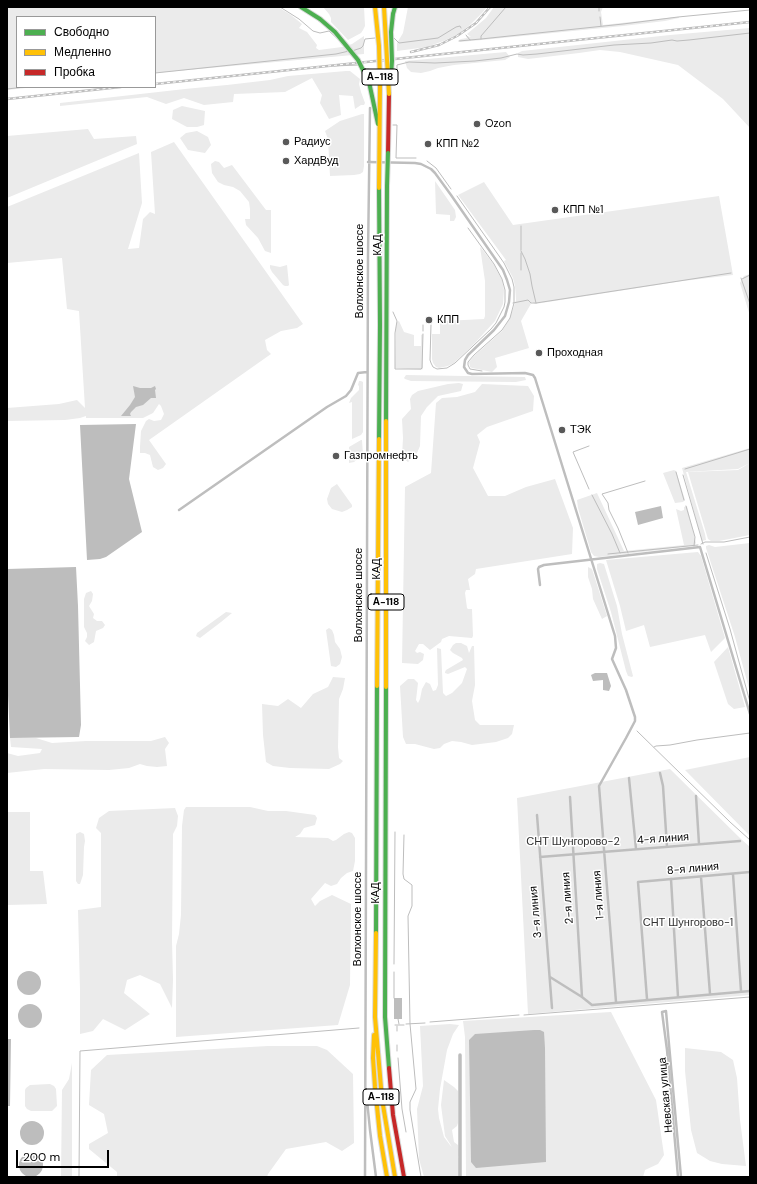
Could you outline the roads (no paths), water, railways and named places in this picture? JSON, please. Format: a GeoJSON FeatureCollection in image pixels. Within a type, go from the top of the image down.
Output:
{"type":"FeatureCollection","features":[{"type":"Feature","properties":{"kind":"main road"},"geometry":{"type":"LineString","coordinates":[[301,7],[320,19],[335,32],[344,41],[358,60],[364,71],[371,91],[378,124],[380,147]]}},
{"type":"Feature","properties":{"kind":"main road","name":"КАД"},"geometry":{"type":"LineString","coordinates":[[375,7],[379,46],[380,147],[375,1017],[382,1099],[395,1177]]}},
{"type":"Feature","properties":{"kind":"main road","name":"КАД"},"geometry":{"type":"LineString","coordinates":[[384,7],[389,94],[387,186],[384,1009],[393,1115],[404,1177]]}},
{"type":"Feature","properties":{"kind":"main road"},"geometry":{"type":"LineString","coordinates":[[389,94],[392,62],[392,23],[395,7]]}},
{"type":"Feature","properties":{"kind":"main road"},"geometry":{"type":"LineString","coordinates":[[375,1017],[373,1042],[375,1087],[380,1136],[387,1177]]}},
{"type":"Feature","properties":{"kind":"street","name":"Волхонское шоссе"},"geometry":{"type":"LineString","coordinates":[[364,1177],[364,1106],[366,1082],[368,162],[370,108]]}},
{"type":"Feature","properties":{"kind":"street"},"geometry":{"type":"LineString","coordinates":[[368,162],[415,163],[426,166],[435,172],[502,270],[510,290],[509,302],[505,316],[494,330],[468,355],[465,360],[464,367],[468,373],[472,374],[526,373],[535,378],[591,560]]}},
{"type":"Feature","properties":{"kind":"street"},"geometry":{"type":"LineString","coordinates":[[179,510],[327,407],[346,396],[351,390],[358,373],[367,372]]}},
{"type":"Feature","properties":{"kind":"street"},"geometry":{"type":"LineString","coordinates":[[540,585],[538,569],[541,566],[700,547],[750,714]]}},
{"type":"Feature","properties":{"kind":"street","name":"1-я линия"},"geometry":{"type":"LineString","coordinates":[[591,560],[616,644],[612,659],[635,717],[634,724],[599,786],[616,1002]]}},
{"type":"Feature","properties":{"kind":"street"},"geometry":{"type":"LineString","coordinates":[[660,773],[663,786],[667,847]]}},
{"type":"Feature","properties":{"kind":"street"},"geometry":{"type":"LineString","coordinates":[[629,778],[636,849]]}},
{"type":"Feature","properties":{"kind":"street"},"geometry":{"type":"LineString","coordinates":[[696,796],[699,844]]}},
{"type":"Feature","properties":{"kind":"street","name":"2-я линия"},"geometry":{"type":"LineString","coordinates":[[570,797],[582,997]]}},
{"type":"Feature","properties":{"kind":"street","name":"3-я линия"},"geometry":{"type":"LineString","coordinates":[[536,815],[552,1008]]}},
{"type":"Feature","properties":{"kind":"street","name":"4-я линия"},"geometry":{"type":"LineString","coordinates":[[540,857],[740,841]]}},
{"type":"Feature","properties":{"kind":"street","name":"8-я линия"},"geometry":{"type":"LineString","coordinates":[[647,999],[638,882],[750,872]]}},
{"type":"Feature","properties":{"kind":"street"},"geometry":{"type":"LineString","coordinates":[[733,874],[742,991]]}},
{"type":"Feature","properties":{"kind":"street"},"geometry":{"type":"LineString","coordinates":[[701,877],[710,994]]}},
{"type":"Feature","properties":{"kind":"street"},"geometry":{"type":"LineString","coordinates":[[671,879],[678,997]]}},
{"type":"Feature","properties":{"kind":"street"},"geometry":{"type":"LineString","coordinates":[[550,978],[592,1004],[750,991]]}},
{"type":"Feature","properties":{"kind":"street","name":"Невская улица"},"geometry":{"type":"LineString","coordinates":[[678,1177],[664,1012],[681,1177]]}},
{"type":"Feature","properties":{"kind":"street","name":"Волхонское шоссе"},"geometry":{"type":"LineString","coordinates":[[366,1082],[376,1177]]}},
{"type":"Feature","properties":{"kind":"waterway"},"geometry":{"type":"LineString","coordinates":[[280,7],[299,19],[313,31],[320,33],[329,31],[339,40]]}},
{"type":"Feature","properties":{"kind":"waterway"},"geometry":{"type":"LineString","coordinates":[[481,39],[481,36],[506,7]]}},
{"type":"Feature","properties":{"kind":"waterway"},"geometry":{"type":"LineString","coordinates":[[466,35],[470,40],[750,10]]}},
{"type":"Feature","properties":{"kind":"waterway"},"geometry":{"type":"LineString","coordinates":[[600,17],[601,26]]}},
{"type":"Feature","properties":{"kind":"waterway"},"geometry":{"type":"LineString","coordinates":[[393,37],[399,43],[438,38],[456,27],[460,26],[461,28]]}},
{"type":"Feature","properties":{"kind":"waterway"},"geometry":{"type":"LineString","coordinates":[[393,75],[397,75],[397,65],[409,62],[435,63],[475,61],[501,58],[517,54],[537,54],[614,45],[689,40],[750,33]]}},
{"type":"Feature","properties":{"kind":"waterway"},"geometry":{"type":"LineString","coordinates":[[352,51],[361,48],[365,39],[375,38]]}},
{"type":"Feature","properties":{"kind":"waterway"},"geometry":{"type":"LineString","coordinates":[[459,41],[470,40]]}},
{"type":"Feature","properties":{"kind":"waterway"},"geometry":{"type":"LineString","coordinates":[[156,73],[336,54],[349,51]]}},
{"type":"Feature","properties":{"kind":"waterway"},"geometry":{"type":"LineString","coordinates":[[334,66],[359,65]]}},
{"type":"Feature","properties":{"kind":"waterway"},"geometry":{"type":"LineString","coordinates":[[362,65],[365,69],[369,69],[374,72],[376,76],[378,76]]}},
{"type":"Feature","properties":{"kind":"waterway"},"geometry":{"type":"LineString","coordinates":[[7,89],[16,88]]}},
{"type":"Feature","properties":{"kind":"waterway"},"geometry":{"type":"LineString","coordinates":[[393,125],[397,125],[396,158],[416,158]]}},
{"type":"Feature","properties":{"kind":"waterway"},"geometry":{"type":"LineString","coordinates":[[427,161],[436,168],[451,189]]}},
{"type":"Feature","properties":{"kind":"waterway"},"geometry":{"type":"LineString","coordinates":[[457,196],[504,263],[512,279],[514,287],[514,303],[510,318],[502,330],[468,362],[470,369],[482,371]]}},
{"type":"Feature","properties":{"kind":"waterway"},"geometry":{"type":"LineString","coordinates":[[521,226],[521,250]]}},
{"type":"Feature","properties":{"kind":"waterway"},"geometry":{"type":"LineString","coordinates":[[431,325],[431,363],[433,367],[437,369],[447,368],[455,363],[491,329],[496,323],[504,307],[505,290],[502,279],[494,264],[468,228]]}},
{"type":"Feature","properties":{"kind":"waterway"},"geometry":{"type":"LineString","coordinates":[[521,251],[530,274],[536,303]]}},
{"type":"Feature","properties":{"kind":"waterway"},"geometry":{"type":"LineString","coordinates":[[521,253],[521,270]]}},
{"type":"Feature","properties":{"kind":"waterway"},"geometry":{"type":"LineString","coordinates":[[513,303],[528,300],[531,303],[536,303],[731,273]]}},
{"type":"Feature","properties":{"kind":"waterway"},"geometry":{"type":"LineString","coordinates":[[742,279],[750,275]]}},
{"type":"Feature","properties":{"kind":"waterway"},"geometry":{"type":"LineString","coordinates":[[741,278],[750,304]]}},
{"type":"Feature","properties":{"kind":"waterway"},"geometry":{"type":"LineString","coordinates":[[393,312],[397,321],[395,333],[395,369],[422,368],[423,334]]}},
{"type":"Feature","properties":{"kind":"waterway"},"geometry":{"type":"LineString","coordinates":[[423,325],[423,331]]}},
{"type":"Feature","properties":{"kind":"waterway"},"geometry":{"type":"LineString","coordinates":[[589,446],[573,452],[589,489]]}},
{"type":"Feature","properties":{"kind":"waterway"},"geometry":{"type":"LineString","coordinates":[[685,469],[750,449]]}},
{"type":"Feature","properties":{"kind":"waterway"},"geometry":{"type":"LineString","coordinates":[[676,472],[684,500]]}},
{"type":"Feature","properties":{"kind":"waterway"},"geometry":{"type":"LineString","coordinates":[[683,475],[703,544]]}},
{"type":"Feature","properties":{"kind":"waterway"},"geometry":{"type":"LineString","coordinates":[[628,553],[609,510],[608,503],[602,494],[645,481]]}},
{"type":"Feature","properties":{"kind":"waterway"},"geometry":{"type":"LineString","coordinates":[[592,495],[620,553]]}},
{"type":"Feature","properties":{"kind":"waterway"},"geometry":{"type":"LineString","coordinates":[[686,506],[695,537],[694,546]]}},
{"type":"Feature","properties":{"kind":"waterway"},"geometry":{"type":"LineString","coordinates":[[701,544],[705,542],[724,542],[750,537]]}},
{"type":"Feature","properties":{"kind":"waterway"},"geometry":{"type":"LineString","coordinates":[[608,554],[698,545]]}},
{"type":"Feature","properties":{"kind":"waterway"},"geometry":{"type":"LineString","coordinates":[[706,553],[730,629],[750,702]]}},
{"type":"Feature","properties":{"kind":"waterway"},"geometry":{"type":"LineString","coordinates":[[637,731],[750,840]]}},
{"type":"Feature","properties":{"kind":"waterway"},"geometry":{"type":"LineString","coordinates":[[654,747],[750,733]]}},
{"type":"Feature","properties":{"kind":"waterway"},"geometry":{"type":"LineString","coordinates":[[394,964],[395,832]]}},
{"type":"Feature","properties":{"kind":"waterway"},"geometry":{"type":"LineString","coordinates":[[404,835],[403,874],[404,879],[412,885],[412,906],[408,916],[410,1024],[416,1089],[410,1102],[410,1110],[421,1177]]}},
{"type":"Feature","properties":{"kind":"waterway"},"geometry":{"type":"LineString","coordinates":[[394,972],[394,998]]}},
{"type":"Feature","properties":{"kind":"waterway"},"geometry":{"type":"LineString","coordinates":[[524,1015],[750,997]]}},
{"type":"Feature","properties":{"kind":"waterway"},"geometry":{"type":"LineString","coordinates":[[430,1022],[519,1015]]}},
{"type":"Feature","properties":{"kind":"waterway"},"geometry":{"type":"LineString","coordinates":[[398,1019],[399,1024]]}},
{"type":"Feature","properties":{"kind":"waterway"},"geometry":{"type":"LineString","coordinates":[[406,1024],[425,1023]]}},
{"type":"Feature","properties":{"kind":"waterway"},"geometry":{"type":"LineString","coordinates":[[395,1025],[404,1025]]}},
{"type":"Feature","properties":{"kind":"waterway"},"geometry":{"type":"LineString","coordinates":[[397,1026],[397,1031]]}},
{"type":"Feature","properties":{"kind":"waterway"},"geometry":{"type":"LineString","coordinates":[[79,1177],[80,1051],[359,1028]]}},
{"type":"Feature","properties":{"kind":"waterway"},"geometry":{"type":"LineString","coordinates":[[397,1045],[397,1051]]}},
{"type":"Feature","properties":{"kind":"waterway"},"geometry":{"type":"LineString","coordinates":[[460,1055],[460,1177]]}},
{"type":"Feature","properties":{"kind":"waterway"},"geometry":{"type":"LineString","coordinates":[[398,1058],[402,1109],[406,1132]]}},
{"type":"Feature","properties":{"kind":"railway"},"geometry":{"type":"LineString","coordinates":[[411,52],[439,45],[457,36],[476,23],[490,7]]}},
{"type":"Feature","properties":{"kind":"railway"},"geometry":{"type":"LineString","coordinates":[[156,84],[750,22]]}},
{"type":"Feature","properties":{"kind":"railway"},"geometry":{"type":"LineString","coordinates":[[7,99],[112,88]]}},
{"type":"Feature","properties":{"kind":"place","name":"Ozon"},"geometry":{"type":"Point","coordinates":[477,124]}},
{"type":"Feature","properties":{"kind":"place","name":"Радиус"},"geometry":{"type":"Point","coordinates":[286,142]}},
{"type":"Feature","properties":{"kind":"place","name":"КПП №2"},"geometry":{"type":"Point","coordinates":[428,144]}},
{"type":"Feature","properties":{"kind":"place","name":"ХардВуд"},"geometry":{"type":"Point","coordinates":[286,161]}},
{"type":"Feature","properties":{"kind":"place","name":"КПП №1"},"geometry":{"type":"Point","coordinates":[555,210]}},
{"type":"Feature","properties":{"kind":"place","name":"КПП"},"geometry":{"type":"Point","coordinates":[429,320]}},
{"type":"Feature","properties":{"kind":"place","name":"Проходная"},"geometry":{"type":"Point","coordinates":[539,353]}},
{"type":"Feature","properties":{"kind":"place","name":"ТЭК"},"geometry":{"type":"Point","coordinates":[562,430]}},
{"type":"Feature","properties":{"kind":"place","name":"Газпромнефть"},"geometry":{"type":"Point","coordinates":[336,456]}},
{"type":"Feature","properties":{"kind":"park label","name":"СНТ Шунгорово-2"},"geometry":{"type":"Point","coordinates":[573,842]}},
{"type":"Feature","properties":{"kind":"park label","name":"СНТ Шунгорово-1"},"geometry":{"type":"Point","coordinates":[688,923]}}]}
